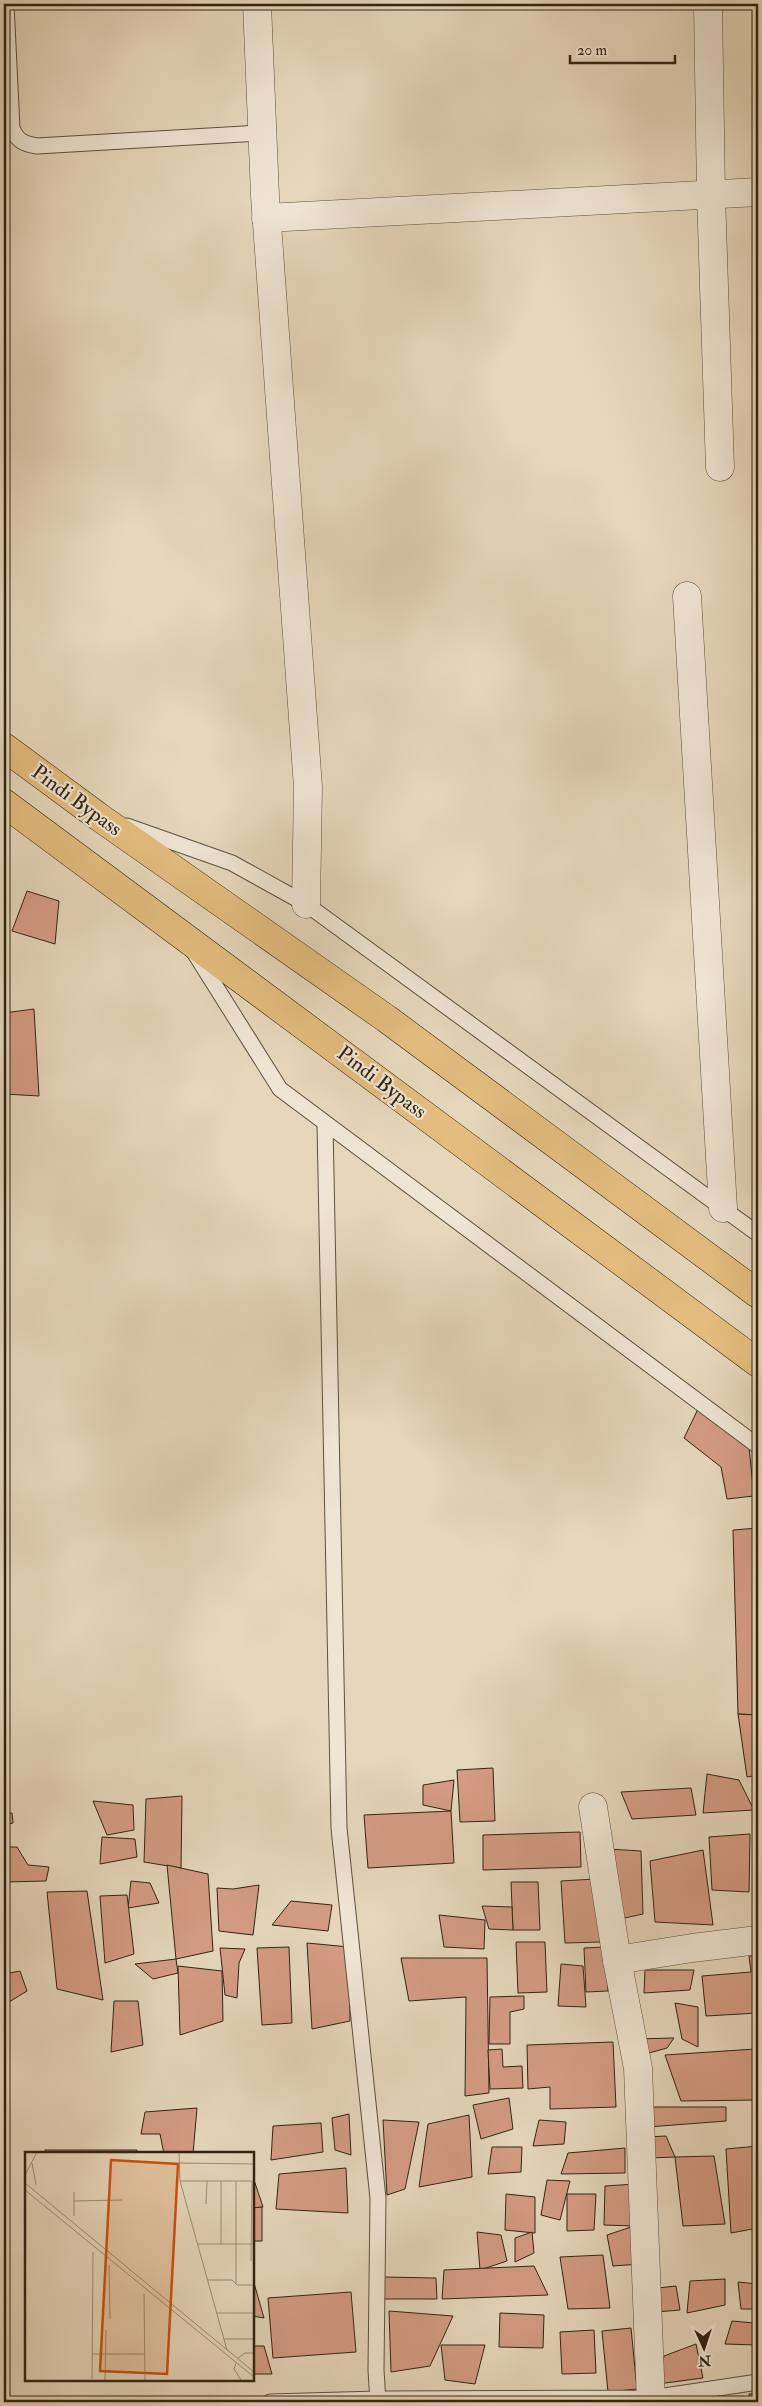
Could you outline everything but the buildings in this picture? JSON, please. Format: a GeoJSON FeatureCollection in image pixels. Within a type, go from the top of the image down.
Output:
{"type":"FeatureCollection","features":[{"type":"Feature","properties":{"kind":"highway","name":"Pindi Bypass"},"geometry":{"type":"LineString","coordinates":[[4,747],[99,817],[388,1019],[758,1294]]}},
{"type":"Feature","properties":{"kind":"highway","name":"Pindi Bypass"},"geometry":{"type":"LineString","coordinates":[[4,803],[367,1070],[758,1362]]}},
{"type":"Feature","properties":{"kind":"street"},"geometry":{"type":"LineString","coordinates":[[257,4],[266,218],[308,787],[306,904]]}},
{"type":"Feature","properties":{"kind":"street"},"geometry":{"type":"LineString","coordinates":[[708,4],[711,195],[720,467]]}},
{"type":"Feature","properties":{"kind":"street"},"geometry":{"type":"LineString","coordinates":[[266,218],[758,192]]}},
{"type":"Feature","properties":{"kind":"street"},"geometry":{"type":"LineString","coordinates":[[687,596],[723,1208]]}},
{"type":"Feature","properties":{"kind":"street"},"geometry":{"type":"LineString","coordinates":[[593,1807],[617,1960],[638,2068],[651,2400]]}},
{"type":"Feature","properties":{"kind":"street"},"geometry":{"type":"LineString","coordinates":[[617,1960],[758,1940]]}},
{"type":"Feature","properties":{"kind":"lane"},"geometry":{"type":"LineString","coordinates":[[6,4],[12,128],[16,139],[25,144],[37,146],[262,133]]}},
{"type":"Feature","properties":{"kind":"lane"},"geometry":{"type":"LineString","coordinates":[[99,817],[232,863],[306,904],[758,1234]]}},
{"type":"Feature","properties":{"kind":"lane"},"geometry":{"type":"LineString","coordinates":[[183,934],[280,1089],[758,1446]]}},
{"type":"Feature","properties":{"kind":"lane"},"geometry":{"type":"LineString","coordinates":[[325,1124],[339,1828],[378,2198],[378,2401]]}},
{"type":"Feature","properties":{"kind":"lane"},"geometry":{"type":"LineString","coordinates":[[270,2402],[651,2400],[758,2382]]}}]}
